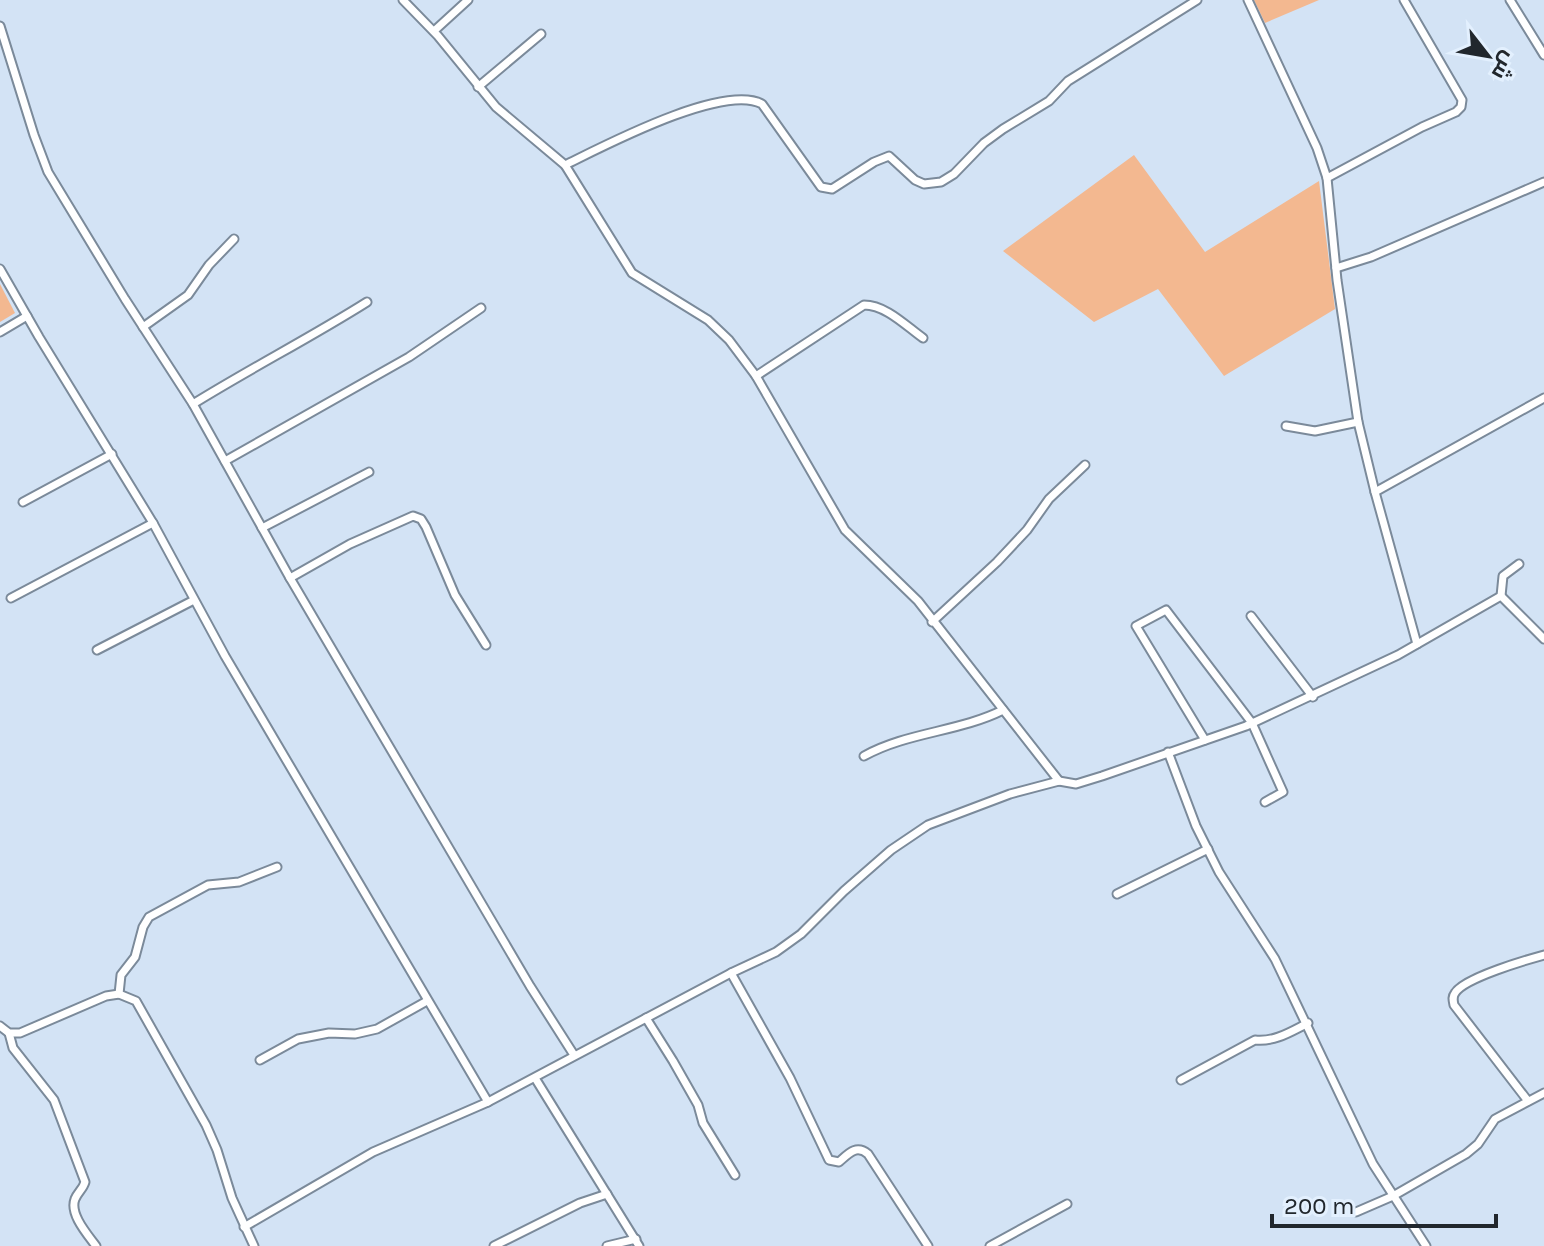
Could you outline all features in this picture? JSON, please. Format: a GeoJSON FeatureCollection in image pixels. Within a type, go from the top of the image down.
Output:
{"type":"FeatureCollection","features":[{"type":"Feature","properties":{"kind":"street"},"geometry":{"type":"LineString","coordinates":[[403,0],[434,31],[496,107],[565,165],[632,273],[708,320],[729,340],[756,376],[845,530],[918,601],[1059,781]]}},
{"type":"Feature","properties":{"kind":"street"},"geometry":{"type":"LineString","coordinates":[[434,31],[468,0]]}},
{"type":"Feature","properties":{"kind":"street"},"geometry":{"type":"LineString","coordinates":[[565,165],[680,113],[745,99],[762,104],[821,187],[827,190],[889,156],[915,180],[924,184],[941,182],[954,174],[994,136],[1049,101],[1068,81],[1197,0]]}},
{"type":"Feature","properties":{"kind":"street"},"geometry":{"type":"LineString","coordinates":[[1248,0],[1317,148],[1327,178],[1336,268],[1358,422],[1417,644]]}},
{"type":"Feature","properties":{"kind":"street"},"geometry":{"type":"LineString","coordinates":[[1327,178],[1461,107],[1462,100],[1404,0]]}},
{"type":"Feature","properties":{"kind":"street"},"geometry":{"type":"LineString","coordinates":[[1510,0],[1544,55]]}},
{"type":"Feature","properties":{"kind":"street"},"geometry":{"type":"LineString","coordinates":[[0,26],[48,172],[193,404],[290,578],[530,986],[574,1055]]}},
{"type":"Feature","properties":{"kind":"street"},"geometry":{"type":"LineString","coordinates":[[478,87],[541,34]]}},
{"type":"Feature","properties":{"kind":"street"},"geometry":{"type":"LineString","coordinates":[[1336,268],[1371,257],[1544,182]]}},
{"type":"Feature","properties":{"kind":"street"},"geometry":{"type":"LineString","coordinates":[[143,327],[188,295],[209,265],[234,239]]}},
{"type":"Feature","properties":{"kind":"street"},"geometry":{"type":"LineString","coordinates":[[0,269],[153,523],[194,600],[488,1102]]}},
{"type":"Feature","properties":{"kind":"street"},"geometry":{"type":"LineString","coordinates":[[193,404],[367,302]]}},
{"type":"Feature","properties":{"kind":"street"},"geometry":{"type":"LineString","coordinates":[[756,376],[864,305],[884,310],[923,338]]}},
{"type":"Feature","properties":{"kind":"street"},"geometry":{"type":"LineString","coordinates":[[225,461],[409,357],[481,308]]}},
{"type":"Feature","properties":{"kind":"street"},"geometry":{"type":"LineString","coordinates":[[0,332],[27,316]]}},
{"type":"Feature","properties":{"kind":"street"},"geometry":{"type":"LineString","coordinates":[[1375,492],[1544,398]]}},
{"type":"Feature","properties":{"kind":"street"},"geometry":{"type":"LineString","coordinates":[[1286,426],[1315,431],[1358,422]]}},
{"type":"Feature","properties":{"kind":"street"},"geometry":{"type":"LineString","coordinates":[[23,502],[112,454]]}},
{"type":"Feature","properties":{"kind":"street"},"geometry":{"type":"LineString","coordinates":[[932,622],[997,562],[1027,530],[1049,499],[1085,465]]}},
{"type":"Feature","properties":{"kind":"street"},"geometry":{"type":"LineString","coordinates":[[262,528],[369,472]]}},
{"type":"Feature","properties":{"kind":"street"},"geometry":{"type":"LineString","coordinates":[[290,578],[350,544],[413,516],[421,519],[426,527],[455,595],[486,645]]}},
{"type":"Feature","properties":{"kind":"street"},"geometry":{"type":"LineString","coordinates":[[11,598],[153,523]]}},
{"type":"Feature","properties":{"kind":"street"},"geometry":{"type":"LineString","coordinates":[[1501,596],[1503,576],[1519,564]]}},
{"type":"Feature","properties":{"kind":"street"},"geometry":{"type":"LineString","coordinates":[[244,1227],[373,1152],[488,1102],[776,952],[801,934],[844,891],[907,837],[928,825],[1010,794],[1059,781],[1076,784],[1252,723],[1313,697],[1417,644],[1501,596]]}},
{"type":"Feature","properties":{"kind":"street"},"geometry":{"type":"LineString","coordinates":[[1501,596],[1544,639]]}},
{"type":"Feature","properties":{"kind":"street"},"geometry":{"type":"LineString","coordinates":[[97,650],[194,600]]}},
{"type":"Feature","properties":{"kind":"street"},"geometry":{"type":"LineString","coordinates":[[1205,740],[1136,626],[1166,610],[1252,723],[1283,792],[1265,802]]}},
{"type":"Feature","properties":{"kind":"street"},"geometry":{"type":"LineString","coordinates":[[1251,616],[1313,697]]}},
{"type":"Feature","properties":{"kind":"street"},"geometry":{"type":"LineString","coordinates":[[864,756],[879,748],[965,725],[1003,710]]}},
{"type":"Feature","properties":{"kind":"street"},"geometry":{"type":"LineString","coordinates":[[1168,752],[1196,826],[1219,872],[1275,959],[1373,1164],[1426,1246]]}},
{"type":"Feature","properties":{"kind":"street"},"geometry":{"type":"LineString","coordinates":[[1117,894],[1208,849]]}},
{"type":"Feature","properties":{"kind":"street"},"geometry":{"type":"LineString","coordinates":[[119,994],[121,975],[135,957],[149,917],[208,885],[239,882],[277,867]]}},
{"type":"Feature","properties":{"kind":"street"},"geometry":{"type":"LineString","coordinates":[[1528,1101],[1472,1030],[1453,1000],[1461,987],[1507,965],[1544,955]]}},
{"type":"Feature","properties":{"kind":"street"},"geometry":{"type":"LineString","coordinates":[[731,973],[790,1078],[829,1160],[839,1162],[856,1149],[868,1154],[928,1246]]}},
{"type":"Feature","properties":{"kind":"street"},"geometry":{"type":"LineString","coordinates":[[9,1033],[20,1033],[106,996],[119,994],[136,1001],[206,1125],[254,1246]]}},
{"type":"Feature","properties":{"kind":"street"},"geometry":{"type":"LineString","coordinates":[[260,1060],[298,1039],[377,1029],[427,1001]]}},
{"type":"Feature","properties":{"kind":"street"},"geometry":{"type":"LineString","coordinates":[[646,1018],[735,1175]]}},
{"type":"Feature","properties":{"kind":"street"},"geometry":{"type":"LineString","coordinates":[[1181,1080],[1255,1040],[1275,1040],[1308,1023]]}},
{"type":"Feature","properties":{"kind":"street"},"geometry":{"type":"LineString","coordinates":[[0,1026],[9,1033],[13,1048],[54,1100],[85,1182],[76,1196],[74,1207],[82,1227],[96,1246]]}},
{"type":"Feature","properties":{"kind":"street"},"geometry":{"type":"LineString","coordinates":[[535,1078],[638,1243],[607,1246]]}},
{"type":"Feature","properties":{"kind":"street"},"geometry":{"type":"LineString","coordinates":[[1356,1212],[1393,1196],[1466,1154],[1478,1144],[1495,1119],[1544,1093]]}},
{"type":"Feature","properties":{"kind":"street"},"geometry":{"type":"LineString","coordinates":[[494,1246],[580,1203],[607,1194]]}},
{"type":"Feature","properties":{"kind":"street"},"geometry":{"type":"LineString","coordinates":[[990,1246],[1067,1204]]}},
{"type":"Feature","properties":{"kind":"shaded area"},"geometry":{"type":"Polygon","coordinates":[[[1254,0],[1319,0],[1265,23],[1254,0]]]}},
{"type":"Feature","properties":{"kind":"shaded area"},"geometry":{"type":"Polygon","coordinates":[[[1134,155],[1205,252],[1319,181],[1335,309],[1224,376],[1158,289],[1094,322],[1003,251],[1134,155]]]}},
{"type":"Feature","properties":{"kind":"shaded area"},"geometry":{"type":"Polygon","coordinates":[[[0,284],[15,313],[0,322],[0,284]]]}}]}
